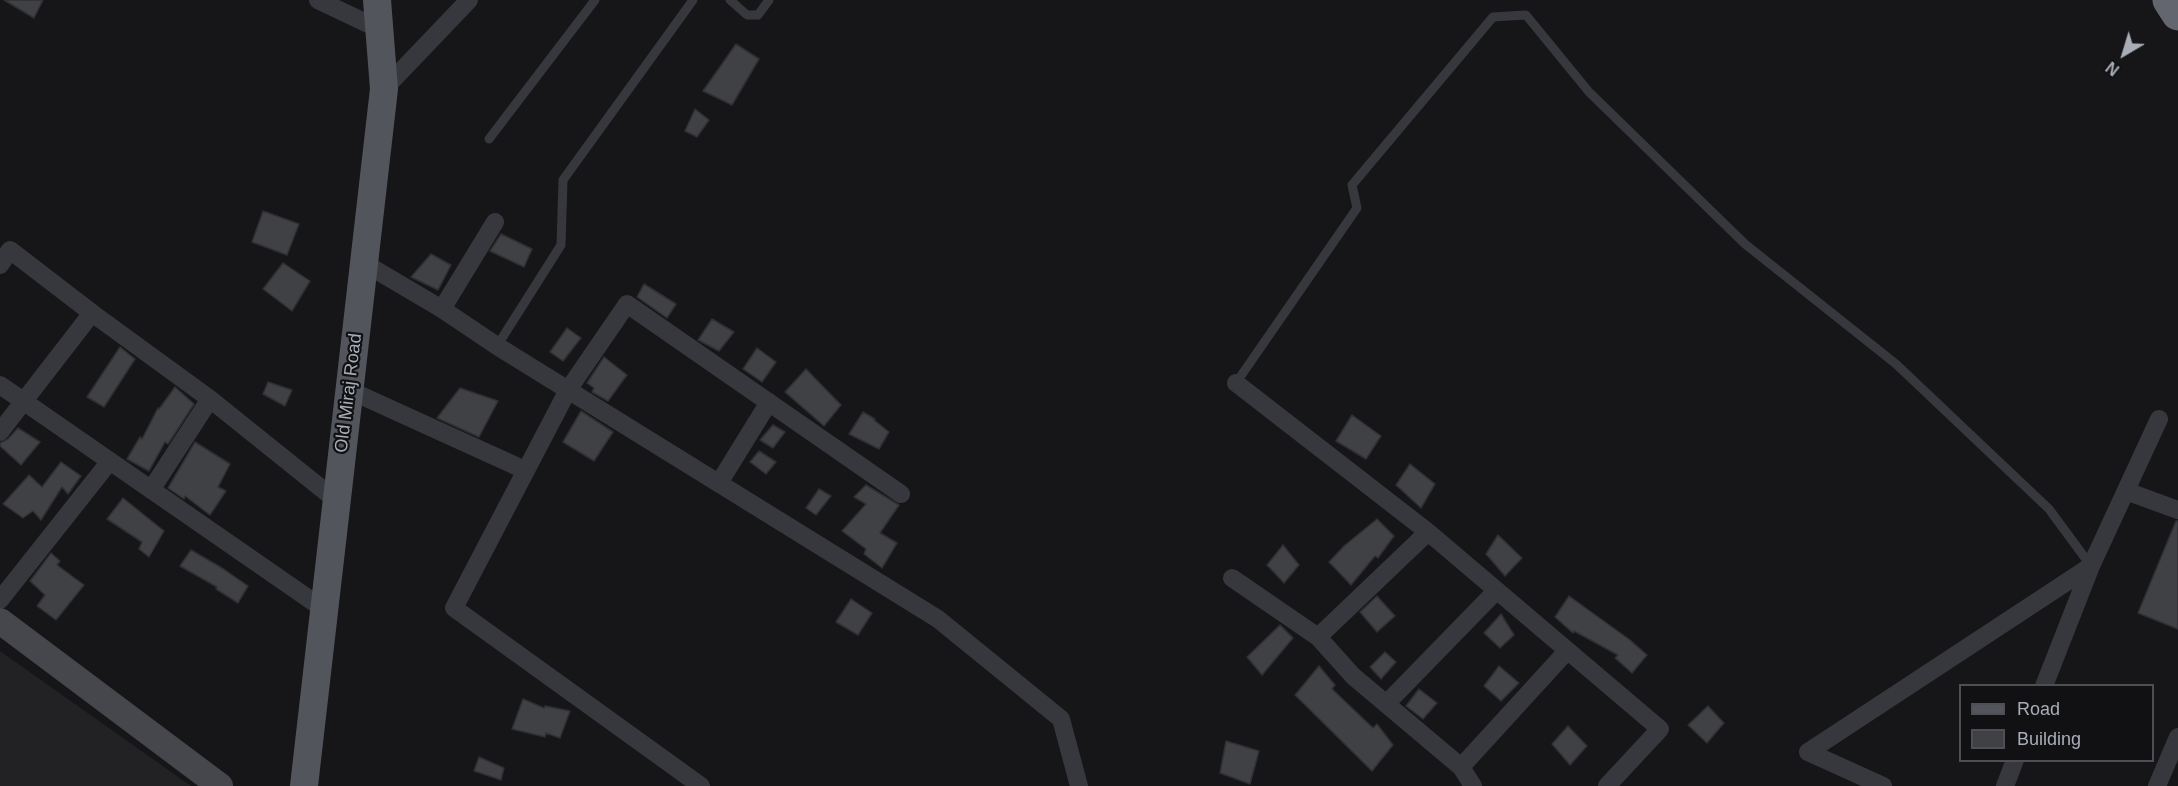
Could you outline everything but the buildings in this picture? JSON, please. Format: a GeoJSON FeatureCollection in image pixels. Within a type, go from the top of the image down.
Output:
{"type":"FeatureCollection","features":[{"type":"Feature","properties":{"kind":"highway"},"geometry":{"type":"LineString","coordinates":[[2169,0],[2178,14]]}},
{"type":"Feature","properties":{"kind":"main road","name":"Old Miraj Road"},"geometry":{"type":"LineString","coordinates":[[304,786],[384,89],[376,0]]}},
{"type":"Feature","properties":{"kind":"street"},"geometry":{"type":"LineString","coordinates":[[318,0],[379,29]]}},
{"type":"Feature","properties":{"kind":"street"},"geometry":{"type":"LineString","coordinates":[[384,89],[469,0]]}},
{"type":"Feature","properties":{"kind":"street"},"geometry":{"type":"LineString","coordinates":[[442,309],[495,222]]}},
{"type":"Feature","properties":{"kind":"street"},"geometry":{"type":"LineString","coordinates":[[0,265],[10,250],[210,399],[337,501]]}},
{"type":"Feature","properties":{"kind":"street"},"geometry":{"type":"LineString","coordinates":[[364,263],[442,309],[497,346],[938,619],[1061,719],[1079,786]]}},
{"type":"Feature","properties":{"kind":"street"},"geometry":{"type":"LineString","coordinates":[[701,786],[454,608],[568,390],[627,304],[901,494]]}},
{"type":"Feature","properties":{"kind":"street"},"geometry":{"type":"LineString","coordinates":[[0,432],[92,313]]}},
{"type":"Feature","properties":{"kind":"street"},"geometry":{"type":"LineString","coordinates":[[1236,383],[1428,532],[1660,729],[1607,786]]}},
{"type":"Feature","properties":{"kind":"street"},"geometry":{"type":"LineString","coordinates":[[0,385],[324,610]]}},
{"type":"Feature","properties":{"kind":"street"},"geometry":{"type":"LineString","coordinates":[[350,390],[516,466]]}},
{"type":"Feature","properties":{"kind":"street"},"geometry":{"type":"LineString","coordinates":[[151,490],[210,399]]}},
{"type":"Feature","properties":{"kind":"street"},"geometry":{"type":"LineString","coordinates":[[719,483],[769,402]]}},
{"type":"Feature","properties":{"kind":"street"},"geometry":{"type":"LineString","coordinates":[[2045,684],[2091,566],[2159,419]]}},
{"type":"Feature","properties":{"kind":"street"},"geometry":{"type":"LineString","coordinates":[[0,600],[110,461]]}},
{"type":"Feature","properties":{"kind":"street"},"geometry":{"type":"LineString","coordinates":[[2126,491],[2178,510]]}},
{"type":"Feature","properties":{"kind":"street"},"geometry":{"type":"LineString","coordinates":[[1318,637],[1428,532]]}},
{"type":"Feature","properties":{"kind":"street"},"geometry":{"type":"LineString","coordinates":[[1883,786],[1808,752],[2091,566]]}},
{"type":"Feature","properties":{"kind":"street"},"geometry":{"type":"LineString","coordinates":[[1232,578],[1318,637],[1353,676],[1461,767],[1473,786]]}},
{"type":"Feature","properties":{"kind":"street"},"geometry":{"type":"LineString","coordinates":[[1386,704],[1496,591]]}},
{"type":"Feature","properties":{"kind":"street"},"geometry":{"type":"LineString","coordinates":[[0,621],[219,786]]}},
{"type":"Feature","properties":{"kind":"street"},"geometry":{"type":"LineString","coordinates":[[1461,767],[1568,651]]}},
{"type":"Feature","properties":{"kind":"street"},"geometry":{"type":"LineString","coordinates":[[2157,786],[2178,737]]}},
{"type":"Feature","properties":{"kind":"street"},"geometry":{"type":"LineString","coordinates":[[2005,786],[2014,762]]}},
{"type":"Feature","properties":{"kind":"lane"},"geometry":{"type":"LineString","coordinates":[[489,139],[595,0]]}},
{"type":"Feature","properties":{"kind":"lane"},"geometry":{"type":"LineString","coordinates":[[497,346],[561,245],[563,180],[693,0]]}},
{"type":"Feature","properties":{"kind":"lane"},"geometry":{"type":"LineString","coordinates":[[730,0],[747,15],[758,15],[769,0]]}},
{"type":"Feature","properties":{"kind":"lane"},"geometry":{"type":"LineString","coordinates":[[1236,383],[1357,208],[1352,185],[1493,17],[1526,15],[1589,92],[1745,244],[1896,364],[2049,509],[2091,566]]}},
{"type":"Feature","properties":{"kind":"shaded area"},"geometry":{"type":"Polygon","coordinates":[[[0,651],[191,786],[0,786],[0,651]]]}}]}
